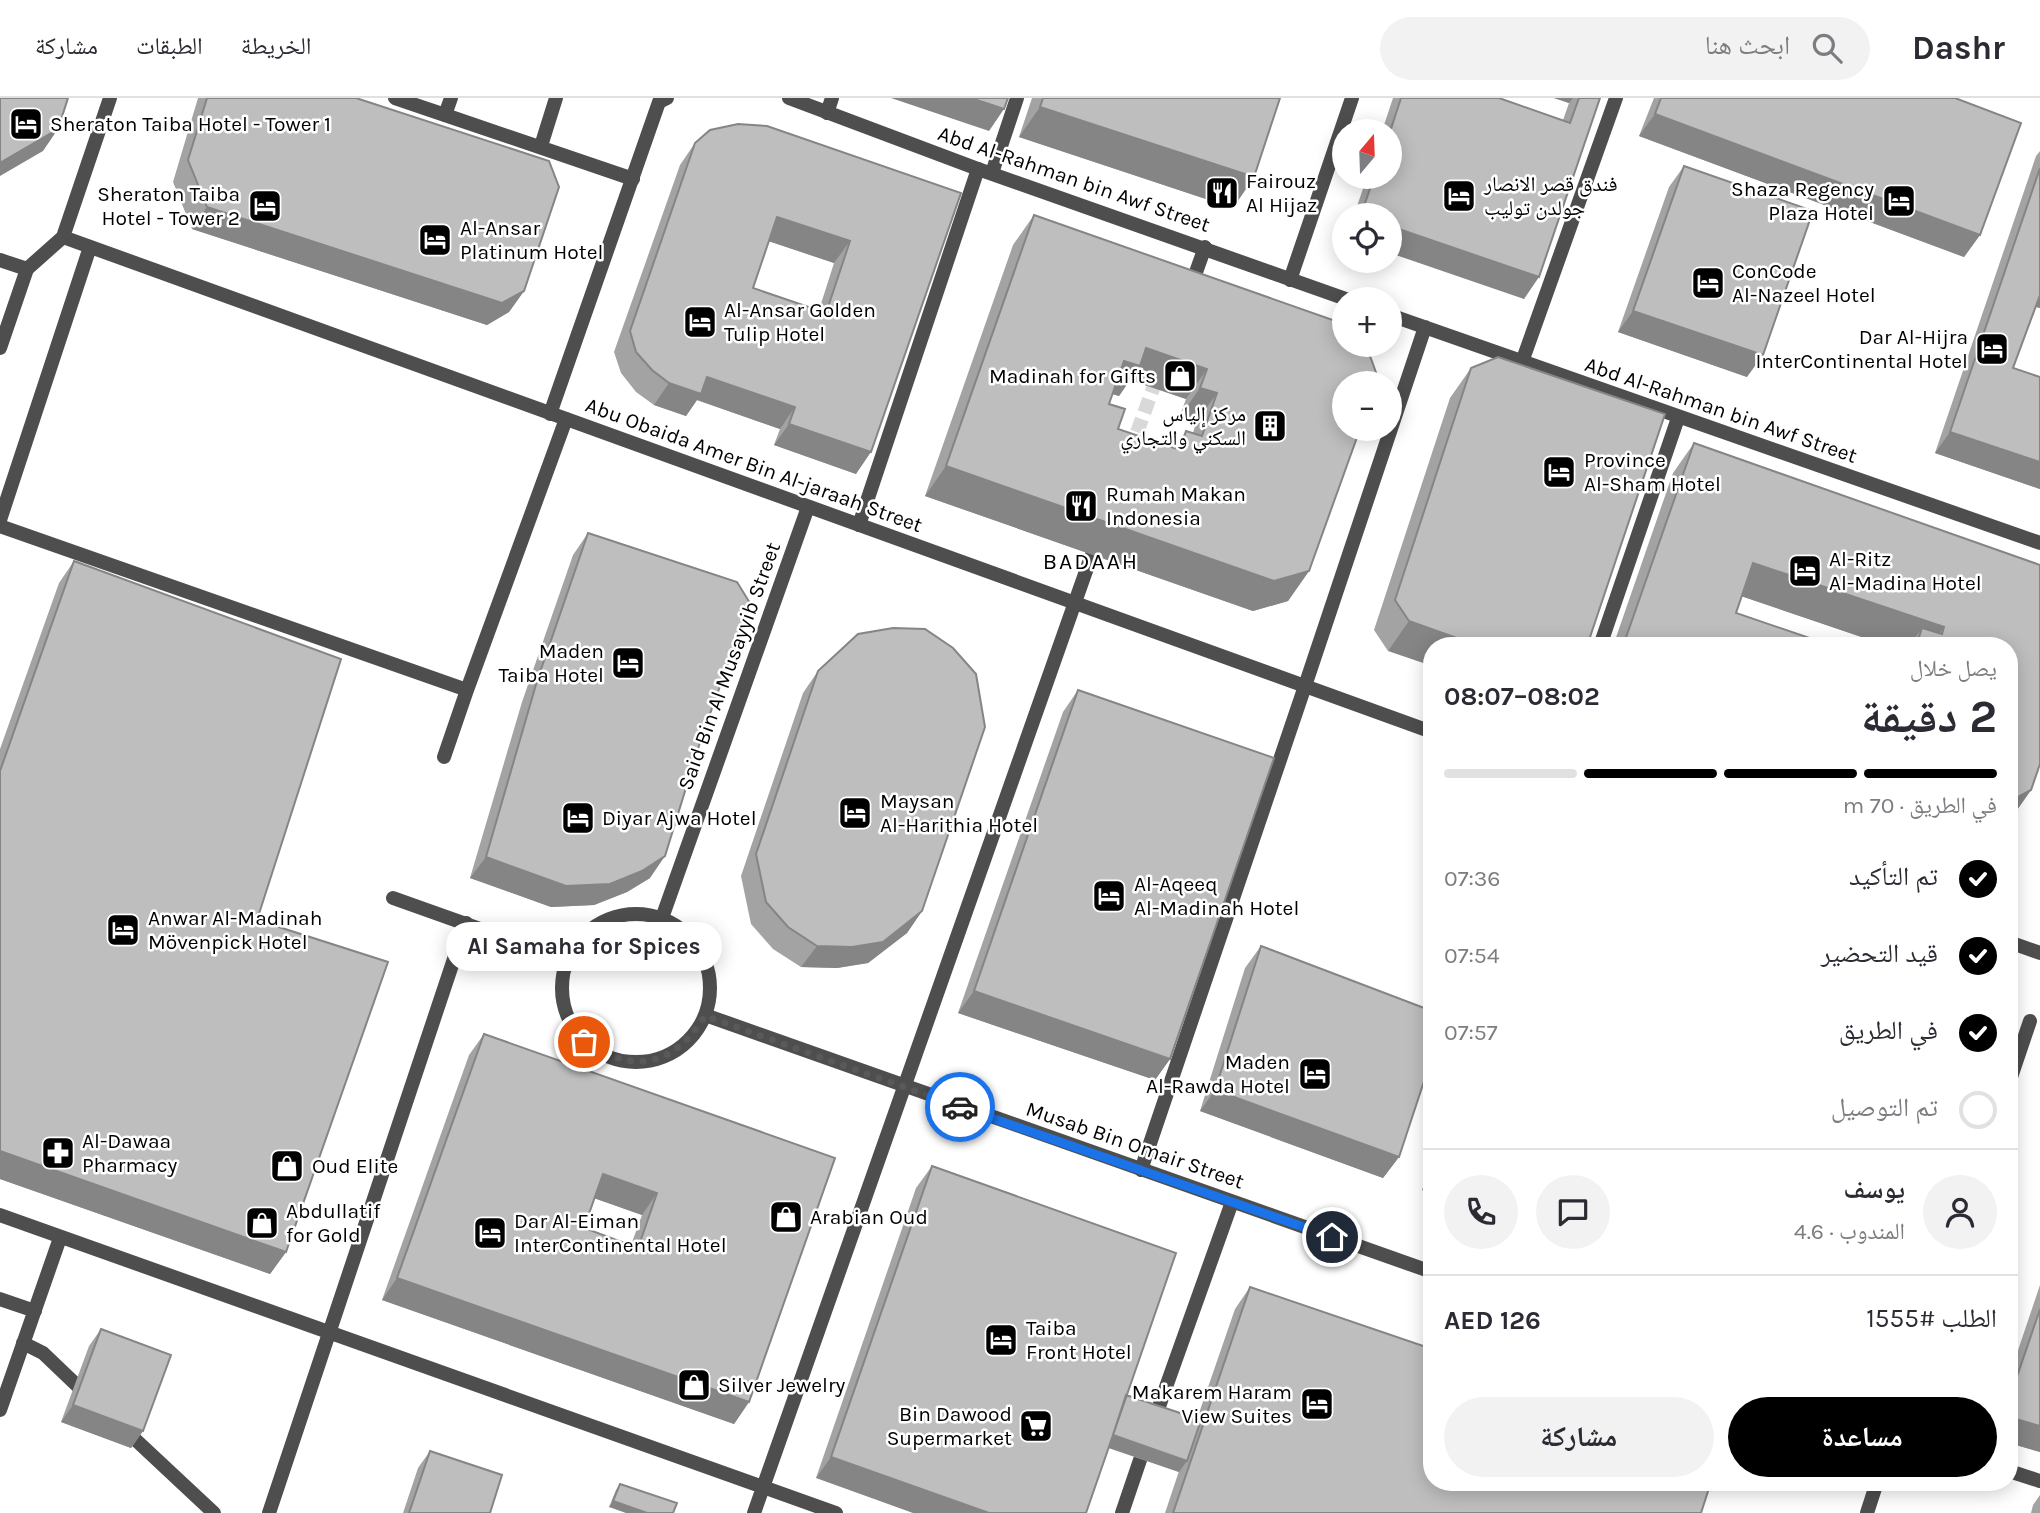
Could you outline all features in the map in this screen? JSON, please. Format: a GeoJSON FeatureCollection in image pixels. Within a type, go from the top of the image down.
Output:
{"type":"FeatureCollection","features":[{"type":"Feature","properties":{"kind":"street"},"geometry":{"type":"LineString","coordinates":[[0,348],[27,269],[63,237],[110,98]]}},
{"type":"Feature","properties":{"kind":"street"},"geometry":{"type":"LineString","coordinates":[[395,98],[634,179]]}},
{"type":"Feature","properties":{"kind":"street"},"geometry":{"type":"LineString","coordinates":[[445,115],[451,98]]}},
{"type":"Feature","properties":{"kind":"street"},"geometry":{"type":"LineString","coordinates":[[541,146],[556,98]]}},
{"type":"Feature","properties":{"kind":"street"},"geometry":{"type":"LineString","coordinates":[[551,414],[659,102],[667,98]]}},
{"type":"Feature","properties":{"kind":"street","name":"Abd Al-Rahman bin Awf Street"},"geometry":{"type":"LineString","coordinates":[[789,98],[1332,294]]}},
{"type":"Feature","properties":{"kind":"street"},"geometry":{"type":"LineString","coordinates":[[827,113],[832,98]]}},
{"type":"Feature","properties":{"kind":"street"},"geometry":{"type":"LineString","coordinates":[[859,525],[985,171],[1017,98]]}},
{"type":"Feature","properties":{"kind":"street"},"geometry":{"type":"LineString","coordinates":[[1290,280],[1352,98]]}},
{"type":"Feature","properties":{"kind":"street"},"geometry":{"type":"LineString","coordinates":[[1522,362],[1616,98]]}},
{"type":"Feature","properties":{"kind":"street","name":"Abu Obaida Amer Bin Al-jaraah Street"},"geometry":{"type":"LineString","coordinates":[[63,237],[1423,729]]}},
{"type":"Feature","properties":{"kind":"street"},"geometry":{"type":"LineString","coordinates":[[0,520],[90,247]]}},
{"type":"Feature","properties":{"kind":"street"},"geometry":{"type":"LineString","coordinates":[[1184,306],[1205,247]]}},
{"type":"Feature","properties":{"kind":"street"},"geometry":{"type":"LineString","coordinates":[[0,260],[27,269]]}},
{"type":"Feature","properties":{"kind":"street","name":"Abd Al-Rahman bin Awf Street"},"geometry":{"type":"LineString","coordinates":[[1402,319],[2040,543]]}},
{"type":"Feature","properties":{"kind":"street"},"geometry":{"type":"LineString","coordinates":[[1140,1170],[1425,327]]}},
{"type":"Feature","properties":{"kind":"street"},"geometry":{"type":"LineString","coordinates":[[1603,637],[1678,418]]}},
{"type":"Feature","properties":{"kind":"street"},"geometry":{"type":"LineString","coordinates":[[444,757],[566,419]]}},
{"type":"Feature","properties":{"kind":"street","name":"Said Bin Al Musayyib Street"},"geometry":{"type":"LineString","coordinates":[[662,918],[808,507]]}},
{"type":"Feature","properties":{"kind":"street"},"geometry":{"type":"LineString","coordinates":[[0,526],[467,690]]}},
{"type":"Feature","properties":{"kind":"street"},"geometry":{"type":"LineString","coordinates":[[754,1513],[902,1086],[1092,554]]}},
{"type":"Feature","properties":{"kind":"street"},"geometry":{"type":"LineString","coordinates":[[393,898],[567,960]]}},
{"type":"Feature","properties":{"kind":"street"},"geometry":{"type":"LineString","coordinates":[[634,914],[662,918],[687,934],[703,955],[711,986],[705,1016],[690,1040],[670,1054],[638,1062],[611,1058],[584,1042],[567,1015],[561,990],[567,960],[581,937],[601,923],[634,914]]}},
{"type":"Feature","properties":{"kind":"street"},"geometry":{"type":"LineString","coordinates":[[269,1513],[466,923]]}},
{"type":"Feature","properties":{"kind":"street"},"geometry":{"type":"LineString","coordinates":[[2018,945],[2040,953]]}},
{"type":"Feature","properties":{"kind":"street","name":"Musab Bin Omair Street"},"geometry":{"type":"LineString","coordinates":[[705,1016],[1423,1269]]}},
{"type":"Feature","properties":{"kind":"street"},"geometry":{"type":"LineString","coordinates":[[2018,1056],[2030,1021]]}},
{"type":"Feature","properties":{"kind":"street"},"geometry":{"type":"LineString","coordinates":[[1156,1415],[1232,1202]]}},
{"type":"Feature","properties":{"kind":"street"},"geometry":{"type":"LineString","coordinates":[[0,1216],[836,1513]]}},
{"type":"Feature","properties":{"kind":"street"},"geometry":{"type":"LineString","coordinates":[[0,1410],[60,1238]]}},
{"type":"Feature","properties":{"kind":"street"},"geometry":{"type":"LineString","coordinates":[[0,1299],[35,1311]]}},
{"type":"Feature","properties":{"kind":"street"},"geometry":{"type":"LineString","coordinates":[[23,1343],[43,1353],[214,1513]]}},
{"type":"Feature","properties":{"kind":"street"},"geometry":{"type":"LineString","coordinates":[[1122,1513],[1140,1460]]}},
{"type":"Feature","properties":{"kind":"street"},"geometry":{"type":"LineString","coordinates":[[2018,1474],[2040,1481]]}},
{"type":"Feature","properties":{"kind":"street"},"geometry":{"type":"LineString","coordinates":[[1867,1513],[1874,1491]]}},
{"type":"Feature","properties":{"kind":"building","name":"Sheraton Taiba Hotel - Tower 1"},"geometry":{"type":"Polygon","coordinates":[[[0,98],[68,98],[58,129],[0,163],[0,98]]]}},
{"type":"Feature","properties":{"kind":"building"},"geometry":{"type":"Polygon","coordinates":[[[207,98],[356,98],[549,161],[559,187],[524,291],[502,303],[207,207],[188,160],[207,98]]]}},
{"type":"Feature","properties":{"kind":"building"},"geometry":{"type":"Polygon","coordinates":[[[971,98],[1008,98],[1004,109],[971,98]]]}},
{"type":"Feature","properties":{"kind":"building"},"geometry":{"type":"Polygon","coordinates":[[[1043,98],[1280,98],[1254,177],[1040,107],[1043,98]]]}},
{"type":"Feature","properties":{"kind":"building","name":"فندق قصر الانصار جولدن توليب"},"geometry":{"type":"Polygon","coordinates":[[[1401,98],[1499,98],[1570,123],[1579,98],[1600,98],[1539,277],[1402,230],[1402,203],[1365,203],[1370,189],[1402,189],[1402,119],[1394,119],[1401,98]]]}},
{"type":"Feature","properties":{"kind":"building","name":"Shaza Regency Plaza Hotel"},"geometry":{"type":"Polygon","coordinates":[[[1661,98],[1955,98],[2021,123],[1980,235],[1655,114],[1661,98]]]}},
{"type":"Feature","properties":{"kind":"building","name":"Al-Ansar Golden Tulip Hotel"},"geometry":{"type":"Polygon","coordinates":[[[738,124],[767,126],[961,193],[871,452],[789,424],[795,407],[707,377],[701,394],[669,383],[652,370],[636,352],[630,331],[695,143],[710,130],[738,124]],[[777,217],[753,288],[826,313],[850,241],[777,217]]]}},
{"type":"Feature","properties":{"kind":"building","name":"ConCode Al-Nazeel Hotel"},"geometry":{"type":"Polygon","coordinates":[[[1684,166],[1813,211],[1763,355],[1633,311],[1684,166]]]}},
{"type":"Feature","properties":{"kind":"building","name":"Dar Al-Hijra InterContinental Hotel"},"geometry":{"type":"Polygon","coordinates":[[[2040,168],[2040,295],[2013,368],[2040,377],[2040,462],[1950,432],[2040,168]]]}},
{"type":"Feature","properties":{"kind":"building","name":"مركز إلياس السكني والتجاري"},"geometry":{"type":"Polygon","coordinates":[[[1034,215],[1332,320],[1332,357],[1370,357],[1375,371],[1332,371],[1332,441],[1356,441],[1309,571],[1274,581],[946,466],[1034,215]],[[1146,348],[1140,366],[1124,361],[1109,404],[1125,409],[1118,429],[1180,450],[1186,431],[1202,436],[1217,393],[1200,388],[1207,369],[1146,348]]]}},
{"type":"Feature","properties":{"kind":"building"},"geometry":{"type":"Polygon","coordinates":[[[1498,357],[1665,414],[1590,637],[1454,637],[1409,621],[1395,600],[1471,368],[1498,357]]]}},
{"type":"Feature","properties":{"kind":"building"},"geometry":{"type":"Polygon","coordinates":[[[1694,443],[2040,565],[2040,764],[2031,790],[2018,797],[2018,637],[1919,637],[1922,628],[1942,634],[1944,627],[1753,563],[1736,613],[1807,637],[1626,637],[1694,443]]]}},
{"type":"Feature","properties":{"kind":"building"},"geometry":{"type":"Polygon","coordinates":[[[588,533],[737,582],[750,603],[702,736],[665,856],[642,871],[610,884],[566,886],[486,857],[537,681],[588,533]]]}},
{"type":"Feature","properties":{"kind":"building","name":"Anwar Al-Madinah Mövenpick Hotel"},"geometry":{"type":"Polygon","coordinates":[[[74,561],[341,659],[257,920],[388,962],[286,1252],[0,1151],[0,771],[74,561]]]}},
{"type":"Feature","properties":{"kind":"building","name":"Maysan Al-Harithia Hotel"},"geometry":{"type":"Polygon","coordinates":[[[893,628],[925,629],[953,648],[976,674],[985,727],[922,911],[883,942],[852,947],[817,946],[788,927],[766,902],[756,854],[818,671],[858,634],[893,628]]]}},
{"type":"Feature","properties":{"kind":"building","name":"Al-Aqeeq Al-Madinah Hotel"},"geometry":{"type":"Polygon","coordinates":[[[1078,690],[1274,758],[1170,1059],[974,991],[1078,690]]]}},
{"type":"Feature","properties":{"kind":"building","name":"Maden Al-Rawda Hotel"},"geometry":{"type":"Polygon","coordinates":[[[1261,946],[1423,1008],[1423,1084],[1399,1157],[1215,1090],[1261,946]]]}},
{"type":"Feature","properties":{"kind":"building","name":"Dar Al-Eiman InterContinental Hotel"},"geometry":{"type":"Polygon","coordinates":[[[484,1034],[835,1158],[749,1402],[397,1278],[484,1034]],[[603,1174],[584,1228],[638,1248],[657,1193],[603,1174]]]}},
{"type":"Feature","properties":{"kind":"building","name":"Taiba Front Hotel"},"geometry":{"type":"Polygon","coordinates":[[[932,1166],[1176,1253],[1086,1513],[989,1513],[831,1457],[932,1166]]]}},
{"type":"Feature","properties":{"kind":"building","name":"Makarem Haram View Suites"},"geometry":{"type":"Polygon","coordinates":[[[1250,1287],[1423,1346],[1423,1491],[1708,1491],[1701,1513],[1173,1513],[1250,1287]]]}},
{"type":"Feature","properties":{"kind":"building"},"geometry":{"type":"Polygon","coordinates":[[[2040,1309],[2040,1426],[2018,1420],[2018,1374],[2040,1309]]]}},
{"type":"Feature","properties":{"kind":"building"},"geometry":{"type":"Polygon","coordinates":[[[101,1329],[171,1355],[143,1431],[73,1405],[101,1329]]]}},
{"type":"Feature","properties":{"kind":"building"},"geometry":{"type":"Polygon","coordinates":[[[1126,1395],[1201,1420],[1187,1461],[1113,1435],[1126,1395]]]}},
{"type":"Feature","properties":{"kind":"building"},"geometry":{"type":"Polygon","coordinates":[[[430,1451],[502,1475],[490,1513],[409,1513],[430,1451]]]}},
{"type":"Feature","properties":{"kind":"building"},"geometry":{"type":"Polygon","coordinates":[[[620,1484],[677,1503],[673,1513],[647,1513],[613,1501],[620,1484]]]}},
{"type":"Feature","properties":{"kind":"tunnel"},"geometry":{"type":"LineString","coordinates":[[1130,452],[1159,372]]}},
{"type":"Feature","properties":{"kind":"way so far"},"geometry":{"type":"LineString","coordinates":[[584,1042],[611,1058],[638,1062],[670,1054],[690,1040],[705,1016],[960,1107]]}},
{"type":"Feature","properties":{"kind":"place","name":"Sheraton Taiba Hotel - Tower 1"},"geometry":{"type":"Point","coordinates":[26,124]}},
{"type":"Feature","properties":{"kind":"place","name":"Fairouz Al Hijaz"},"geometry":{"type":"Point","coordinates":[1222,193]}},
{"type":"Feature","properties":{"kind":"place","name":"فندق قصر الانصار جولدن توليب"},"geometry":{"type":"Point","coordinates":[1459,196]}},
{"type":"Feature","properties":{"kind":"place","name":"Shaza Regency Plaza Hotel"},"geometry":{"type":"Point","coordinates":[1899,201]}},
{"type":"Feature","properties":{"kind":"place","name":"Sheraton Taiba Hotel - Tower 2"},"geometry":{"type":"Point","coordinates":[265,206]}},
{"type":"Feature","properties":{"kind":"place","name":"Al-Ansar Platinum Hotel"},"geometry":{"type":"Point","coordinates":[435,240]}},
{"type":"Feature","properties":{"kind":"place","name":"ConCode Al-Nazeel Hotel"},"geometry":{"type":"Point","coordinates":[1708,283]}},
{"type":"Feature","properties":{"kind":"place","name":"Al-Ansar Golden Tulip Hotel"},"geometry":{"type":"Point","coordinates":[700,322]}},
{"type":"Feature","properties":{"kind":"place","name":"Dar Al-Hijra InterContinental Hotel"},"geometry":{"type":"Point","coordinates":[1992,349]}},
{"type":"Feature","properties":{"kind":"place","name":"Madinah for Gifts"},"geometry":{"type":"Point","coordinates":[1180,376]}},
{"type":"Feature","properties":{"kind":"place","name":"مركز إلياس السكني والتجاري"},"geometry":{"type":"Point","coordinates":[1270,426]}},
{"type":"Feature","properties":{"kind":"place","name":"Province Al-Sham Hotel"},"geometry":{"type":"Point","coordinates":[1559,472]}},
{"type":"Feature","properties":{"kind":"place","name":"Rumah Makan Indonesia"},"geometry":{"type":"Point","coordinates":[1081,506]}},
{"type":"Feature","properties":{"kind":"place","name":"Al-Ritz Al-Madina Hotel"},"geometry":{"type":"Point","coordinates":[1805,571]}},
{"type":"Feature","properties":{"kind":"place","name":"Maden Taiba Hotel"},"geometry":{"type":"Point","coordinates":[628,663]}},
{"type":"Feature","properties":{"kind":"place","name":"Maysan Al-Harithia Hotel"},"geometry":{"type":"Point","coordinates":[855,813]}},
{"type":"Feature","properties":{"kind":"place","name":"Diyar Ajwa Hotel"},"geometry":{"type":"Point","coordinates":[578,818]}},
{"type":"Feature","properties":{"kind":"place","name":"Al-Aqeeq Al-Madinah Hotel"},"geometry":{"type":"Point","coordinates":[1109,896]}},
{"type":"Feature","properties":{"kind":"place","name":"Anwar Al-Madinah Mövenpick Hotel"},"geometry":{"type":"Point","coordinates":[123,930]}},
{"type":"Feature","properties":{"kind":"place","name":"Al Samaha for Spices"},"geometry":{"type":"Point","coordinates":[584,1042]}},
{"type":"Feature","properties":{"kind":"place","name":"Maden Al-Rawda Hotel"},"geometry":{"type":"Point","coordinates":[1315,1074]}},
{"type":"Feature","properties":{"kind":"place","name":"Al-Dawaa Pharmacy"},"geometry":{"type":"Point","coordinates":[58,1153]}},
{"type":"Feature","properties":{"kind":"place","name":"Oud Elite"},"geometry":{"type":"Point","coordinates":[287,1166]}},
{"type":"Feature","properties":{"kind":"place","name":"Arabian Oud"},"geometry":{"type":"Point","coordinates":[786,1217]}},
{"type":"Feature","properties":{"kind":"place","name":"Abdullatif for Gold"},"geometry":{"type":"Point","coordinates":[262,1223]}},
{"type":"Feature","properties":{"kind":"place","name":"Dar Al-Eiman InterContinental Hotel"},"geometry":{"type":"Point","coordinates":[490,1233]}},
{"type":"Feature","properties":{"kind":"place","name":"Taiba Front Hotel"},"geometry":{"type":"Point","coordinates":[1001,1340]}},
{"type":"Feature","properties":{"kind":"place","name":"Silver Jewelry"},"geometry":{"type":"Point","coordinates":[694,1385]}},
{"type":"Feature","properties":{"kind":"place","name":"Makarem Haram View Suites"},"geometry":{"type":"Point","coordinates":[1317,1404]}},
{"type":"Feature","properties":{"kind":"place","name":"Bin Dawood Supermarket"},"geometry":{"type":"Point","coordinates":[1036,1426]}},
{"type":"Feature","properties":{"kind":"district","name":"BADAAH"},"geometry":{"type":"Point","coordinates":[1091,561]}},
{"type":"Feature","properties":{"kind":"route"},"geometry":{"type":"LineString","coordinates":[[960,1107],[1332,1237]]}}]}
